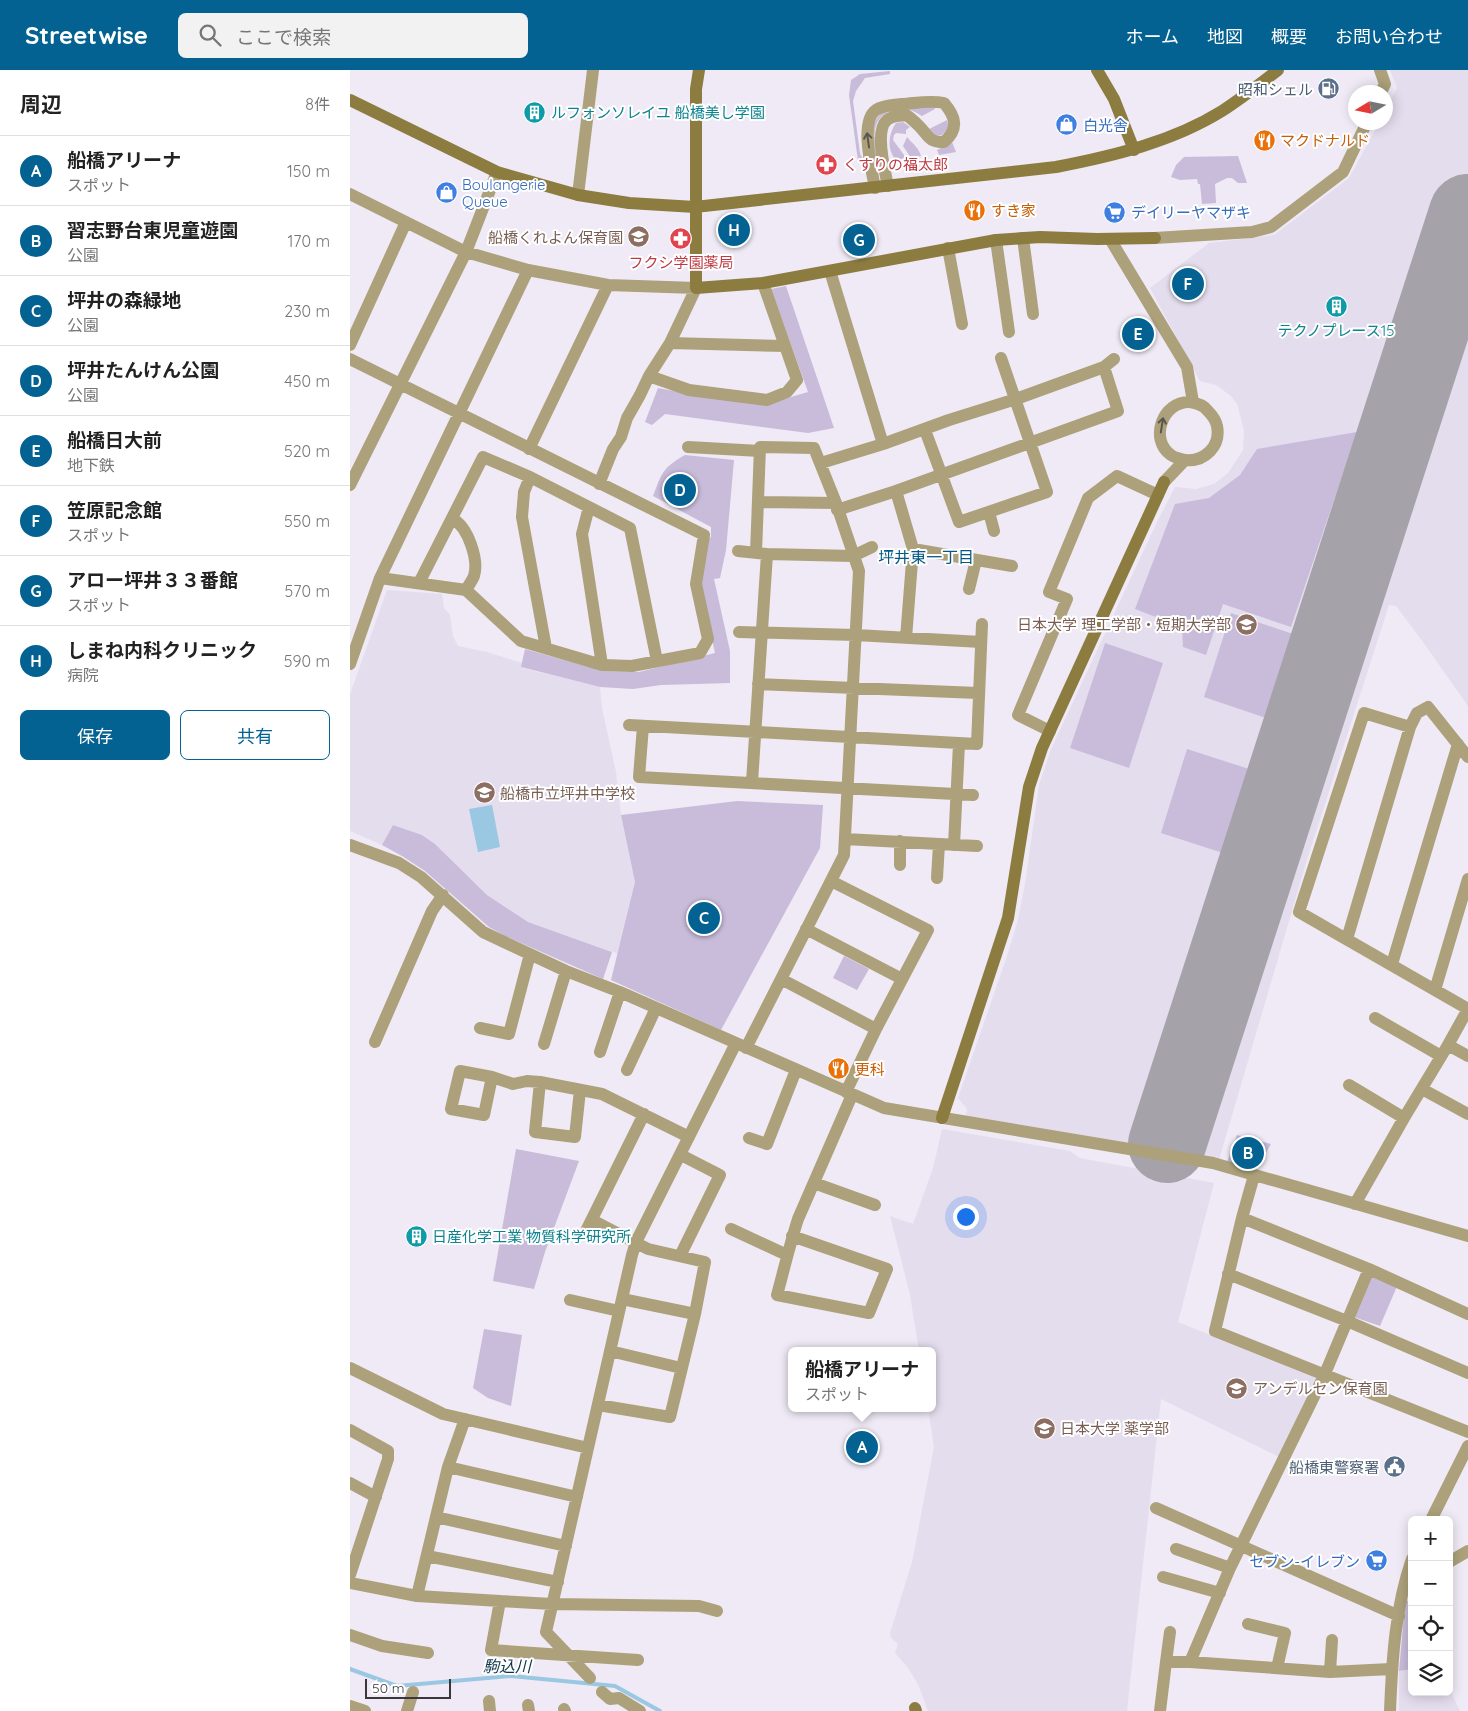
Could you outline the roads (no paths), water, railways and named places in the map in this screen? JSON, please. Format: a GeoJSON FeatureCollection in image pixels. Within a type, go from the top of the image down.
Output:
{"type":"FeatureCollection","features":[{"type":"Feature","properties":{"kind":"street"},"geometry":{"type":"LineString","coordinates":[[578,195],[593,70]]}},
{"type":"Feature","properties":{"kind":"street"},"geometry":{"type":"LineString","coordinates":[[599,484],[613,449],[621,437],[627,418],[649,376],[670,343],[696,288],[696,89],[699,70]]}},
{"type":"Feature","properties":{"kind":"street"},"geometry":{"type":"LineString","coordinates":[[1097,70],[1114,99],[1134,150]]}},
{"type":"Feature","properties":{"kind":"street"},"geometry":{"type":"LineString","coordinates":[[350,100],[497,172],[578,195],[629,203],[695,207],[1056,167],[1134,150],[1186,129],[1220,112],[1278,70]]}},
{"type":"Feature","properties":{"kind":"street"},"geometry":{"type":"LineString","coordinates":[[1380,70],[1384,85]]}},
{"type":"Feature","properties":{"kind":"street"},"geometry":{"type":"LineString","coordinates":[[875,188],[867,129],[869,118],[874,110],[934,100],[944,102],[952,113],[954,126],[950,136],[944,142],[934,142],[928,138],[918,124],[906,115],[893,116],[886,121],[881,130],[881,143],[888,186]]}},
{"type":"Feature","properties":{"kind":"street"},"geometry":{"type":"LineString","coordinates":[[351,196],[466,252],[528,270],[608,285],[696,288],[763,283],[996,240],[1040,237],[1155,238],[1252,232],[1272,227],[1343,172],[1363,130]]}},
{"type":"Feature","properties":{"kind":"street"},"geometry":{"type":"LineString","coordinates":[[350,485],[466,252],[497,172]]}},
{"type":"Feature","properties":{"kind":"street"},"geometry":{"type":"LineString","coordinates":[[350,345],[406,222]]}},
{"type":"Feature","properties":{"kind":"street"},"geometry":{"type":"LineString","coordinates":[[1023,238],[1033,314]]}},
{"type":"Feature","properties":{"kind":"street"},"geometry":{"type":"LineString","coordinates":[[1110,239],[1187,367],[1193,402]]}},
{"type":"Feature","properties":{"kind":"street"},"geometry":{"type":"LineString","coordinates":[[996,240],[1009,332]]}},
{"type":"Feature","properties":{"kind":"street"},"geometry":{"type":"LineString","coordinates":[[948,248],[962,324]]}},
{"type":"Feature","properties":{"kind":"street"},"geometry":{"type":"LineString","coordinates":[[350,664],[380,578],[528,270]]}},
{"type":"Feature","properties":{"kind":"street"},"geometry":{"type":"LineString","coordinates":[[830,271],[883,444]]}},
{"type":"Feature","properties":{"kind":"street"},"geometry":{"type":"LineString","coordinates":[[649,376],[689,390],[767,400],[786,392],[796,380],[763,283]]}},
{"type":"Feature","properties":{"kind":"street"},"geometry":{"type":"LineString","coordinates":[[529,449],[608,285]]}},
{"type":"Feature","properties":{"kind":"street"},"geometry":{"type":"LineString","coordinates":[[670,343],[785,346]]}},
{"type":"Feature","properties":{"kind":"street"},"geometry":{"type":"LineString","coordinates":[[925,430],[959,522],[1046,492],[1001,358]]}},
{"type":"Feature","properties":{"kind":"street"},"geometry":{"type":"LineString","coordinates":[[350,359],[704,535],[696,584],[708,639],[700,653],[632,666],[602,665],[521,641],[466,590],[380,578]]}},
{"type":"Feature","properties":{"kind":"street"},"geometry":{"type":"LineString","coordinates":[[759,502],[837,507],[896,491],[1118,411],[1109,363],[1016,399],[820,463]]}},
{"type":"Feature","properties":{"kind":"street"},"geometry":{"type":"LineString","coordinates":[[1185,402],[1203,405],[1211,413],[1217,425],[1217,440],[1212,450],[1203,457],[1191,461],[1171,455],[1163,447],[1161,436],[1164,416],[1175,405],[1185,402]]}},
{"type":"Feature","properties":{"kind":"street"},"geometry":{"type":"LineString","coordinates":[[688,447],[760,451]]}},
{"type":"Feature","properties":{"kind":"street"},"geometry":{"type":"LineString","coordinates":[[590,1678],[546,1632],[636,1242],[689,1137],[781,979],[844,855],[859,572],[814,448],[760,447],[761,633],[752,782]]}},
{"type":"Feature","properties":{"kind":"street"},"geometry":{"type":"LineString","coordinates":[[942,1118],[1008,918],[1029,786],[1042,748],[1164,482],[1171,455]]}},
{"type":"Feature","properties":{"kind":"street"},"geometry":{"type":"LineString","coordinates":[[419,583],[483,457],[530,476],[630,528],[657,661]]}},
{"type":"Feature","properties":{"kind":"street"},"geometry":{"type":"LineString","coordinates":[[1164,482],[1186,460]]}},
{"type":"Feature","properties":{"kind":"street"},"geometry":{"type":"LineString","coordinates":[[530,476],[524,492],[522,517],[546,648]]}},
{"type":"Feature","properties":{"kind":"street"},"geometry":{"type":"LineString","coordinates":[[1050,731],[1018,716],[1067,599],[1049,592],[1088,498],[1117,476],[1158,495]]}},
{"type":"Feature","properties":{"kind":"street"},"geometry":{"type":"LineString","coordinates":[[896,491],[913,548],[906,638]]}},
{"type":"Feature","properties":{"kind":"street"},"geometry":{"type":"LineString","coordinates":[[590,507],[582,534],[602,665]]}},
{"type":"Feature","properties":{"kind":"street"},"geometry":{"type":"LineString","coordinates":[[988,512],[994,531]]}},
{"type":"Feature","properties":{"kind":"street"},"geometry":{"type":"LineString","coordinates":[[452,519],[457,521],[467,535],[473,554],[474,576],[466,590]]}},
{"type":"Feature","properties":{"kind":"street"},"geometry":{"type":"LineString","coordinates":[[738,551],[853,556],[872,547]]}},
{"type":"Feature","properties":{"kind":"street"},"geometry":{"type":"LineString","coordinates":[[913,548],[1012,566]]}},
{"type":"Feature","properties":{"kind":"street"},"geometry":{"type":"LineString","coordinates":[[970,589],[976,560]]}},
{"type":"Feature","properties":{"kind":"street"},"geometry":{"type":"LineString","coordinates":[[629,726],[977,744],[982,624]]}},
{"type":"Feature","properties":{"kind":"street"},"geometry":{"type":"LineString","coordinates":[[739,632],[856,635],[981,642]]}},
{"type":"Feature","properties":{"kind":"street"},"geometry":{"type":"LineString","coordinates":[[758,684],[978,693]]}},
{"type":"Feature","properties":{"kind":"street"},"geometry":{"type":"LineString","coordinates":[[1347,939],[1410,726],[1417,713],[1428,706],[1468,757]]}},
{"type":"Feature","properties":{"kind":"street"},"geometry":{"type":"LineString","coordinates":[[1355,1204],[1468,1009],[1299,912],[1364,712],[1410,726]]}},
{"type":"Feature","properties":{"kind":"street"},"geometry":{"type":"LineString","coordinates":[[643,726],[639,777],[973,795]]}},
{"type":"Feature","properties":{"kind":"street"},"geometry":{"type":"LineString","coordinates":[[954,845],[960,744]]}},
{"type":"Feature","properties":{"kind":"street"},"geometry":{"type":"LineString","coordinates":[[1392,964],[1458,744]]}},
{"type":"Feature","properties":{"kind":"street"},"geometry":{"type":"LineString","coordinates":[[845,839],[977,846]]}},
{"type":"Feature","properties":{"kind":"street"},"geometry":{"type":"LineString","coordinates":[[900,841],[900,865]]}},
{"type":"Feature","properties":{"kind":"street"},"geometry":{"type":"LineString","coordinates":[[937,878],[939,844]]}},
{"type":"Feature","properties":{"kind":"street"},"geometry":{"type":"LineString","coordinates":[[350,845],[399,863],[421,877],[483,932],[566,971],[620,992],[884,1108],[1213,1163],[1468,1236]]}},
{"type":"Feature","properties":{"kind":"street"},"geometry":{"type":"LineString","coordinates":[[1435,990],[1468,879]]}},
{"type":"Feature","properties":{"kind":"street"},"geometry":{"type":"LineString","coordinates":[[792,1236],[887,1269],[869,1313],[777,1295],[792,1236],[798,1219],[849,1093],[876,1029],[928,930],[831,881]]}},
{"type":"Feature","properties":{"kind":"street"},"geometry":{"type":"LineString","coordinates":[[375,1042],[432,911],[443,895]]}},
{"type":"Feature","properties":{"kind":"street"},"geometry":{"type":"LineString","coordinates":[[806,930],[902,978]]}},
{"type":"Feature","properties":{"kind":"street"},"geometry":{"type":"LineString","coordinates":[[480,1028],[509,1034],[530,954]]}},
{"type":"Feature","properties":{"kind":"street"},"geometry":{"type":"LineString","coordinates":[[544,1044],[566,971]]}},
{"type":"Feature","properties":{"kind":"street"},"geometry":{"type":"LineString","coordinates":[[781,979],[876,1029]]}},
{"type":"Feature","properties":{"kind":"street"},"geometry":{"type":"LineString","coordinates":[[600,1052],[620,992]]}},
{"type":"Feature","properties":{"kind":"street"},"geometry":{"type":"LineString","coordinates":[[627,1070],[656,1008]]}},
{"type":"Feature","properties":{"kind":"street"},"geometry":{"type":"LineString","coordinates":[[1375,1018],[1441,1056]]}},
{"type":"Feature","properties":{"kind":"street"},"geometry":{"type":"LineString","coordinates":[[1448,1045],[1468,1056]]}},
{"type":"Feature","properties":{"kind":"street"},"geometry":{"type":"LineString","coordinates":[[749,1138],[767,1144],[796,1070]]}},
{"type":"Feature","properties":{"kind":"street"},"geometry":{"type":"LineString","coordinates":[[492,1078],[513,1084],[527,1081],[540,1082],[602,1094],[689,1137]]}},
{"type":"Feature","properties":{"kind":"street"},"geometry":{"type":"LineString","coordinates":[[540,1082],[535,1132],[575,1137],[580,1090]]}},
{"type":"Feature","properties":{"kind":"street"},"geometry":{"type":"LineString","coordinates":[[1349,1085],[1404,1118]]}},
{"type":"Feature","properties":{"kind":"street"},"geometry":{"type":"LineString","coordinates":[[1422,1089],[1468,1114]]}},
{"type":"Feature","properties":{"kind":"street"},"geometry":{"type":"LineString","coordinates":[[598,1405],[670,1417],[695,1314],[704,1262],[648,1249],[636,1242],[589,1225],[644,1114]]}},
{"type":"Feature","properties":{"kind":"street"},"geometry":{"type":"LineString","coordinates":[[680,1256],[720,1175],[681,1155]]}},
{"type":"Feature","properties":{"kind":"street"},"geometry":{"type":"LineString","coordinates":[[1252,1179],[1215,1331],[1468,1432]]}},
{"type":"Feature","properties":{"kind":"street"},"geometry":{"type":"LineString","coordinates":[[814,1183],[875,1205]]}},
{"type":"Feature","properties":{"kind":"street"},"geometry":{"type":"LineString","coordinates":[[1242,1218],[1368,1269],[1468,1314]]}},
{"type":"Feature","properties":{"kind":"street"},"geometry":{"type":"LineString","coordinates":[[731,1230],[787,1255]]}},
{"type":"Feature","properties":{"kind":"street"},"geometry":{"type":"LineString","coordinates":[[1190,1662],[1230,1568],[1324,1376],[1368,1269]]}},
{"type":"Feature","properties":{"kind":"street"},"geometry":{"type":"LineString","coordinates":[[1228,1274],[1347,1321],[1468,1374]]}},
{"type":"Feature","properties":{"kind":"street"},"geometry":{"type":"LineString","coordinates":[[570,1300],[695,1314]]}},
{"type":"Feature","properties":{"kind":"street"},"geometry":{"type":"LineString","coordinates":[[610,1351],[681,1368]]}},
{"type":"Feature","properties":{"kind":"street"},"geometry":{"type":"LineString","coordinates":[[350,1368],[443,1414],[588,1448]]}},
{"type":"Feature","properties":{"kind":"street"},"geometry":{"type":"LineString","coordinates":[[417,1596],[448,1468],[464,1419]]}},
{"type":"Feature","properties":{"kind":"street"},"geometry":{"type":"LineString","coordinates":[[350,1430],[388,1451],[388,1459],[376,1497],[354,1546],[350,1575]]}},
{"type":"Feature","properties":{"kind":"street"},"geometry":{"type":"LineString","coordinates":[[1433,1516],[1468,1446]]}},
{"type":"Feature","properties":{"kind":"street"},"geometry":{"type":"LineString","coordinates":[[448,1468],[577,1497]]}},
{"type":"Feature","properties":{"kind":"street"},"geometry":{"type":"LineString","coordinates":[[350,1483],[376,1497]]}},
{"type":"Feature","properties":{"kind":"street"},"geometry":{"type":"LineString","coordinates":[[1156,1508],[1399,1616]]}},
{"type":"Feature","properties":{"kind":"street"},"geometry":{"type":"LineString","coordinates":[[436,1517],[566,1546]]}},
{"type":"Feature","properties":{"kind":"street"},"geometry":{"type":"LineString","coordinates":[[1176,1549],[1230,1568]]}},
{"type":"Feature","properties":{"kind":"street"},"geometry":{"type":"LineString","coordinates":[[1451,1561],[1468,1551]]}},
{"type":"Feature","properties":{"kind":"street"},"geometry":{"type":"LineString","coordinates":[[427,1556],[558,1582]]}},
{"type":"Feature","properties":{"kind":"street"},"geometry":{"type":"LineString","coordinates":[[1390,1711],[1391,1669],[1399,1616],[1412,1561]]}},
{"type":"Feature","properties":{"kind":"street"},"geometry":{"type":"LineString","coordinates":[[1163,1577],[1220,1593]]}},
{"type":"Feature","properties":{"kind":"street"},"geometry":{"type":"LineString","coordinates":[[350,1583],[417,1596],[552,1604],[699,1606],[717,1611]]}},
{"type":"Feature","properties":{"kind":"street"},"geometry":{"type":"LineString","coordinates":[[500,1601],[491,1650],[638,1660]]}},
{"type":"Feature","properties":{"kind":"street"},"geometry":{"type":"LineString","coordinates":[[1248,1624],[1285,1633],[1278,1668]]}},
{"type":"Feature","properties":{"kind":"street"},"geometry":{"type":"LineString","coordinates":[[1160,1711],[1170,1632]]}},
{"type":"Feature","properties":{"kind":"street"},"geometry":{"type":"LineString","coordinates":[[350,1635],[382,1646],[428,1654]]}},
{"type":"Feature","properties":{"kind":"street"},"geometry":{"type":"LineString","coordinates":[[1330,1672],[1332,1640]]}},
{"type":"Feature","properties":{"kind":"street"},"geometry":{"type":"LineString","coordinates":[[1166,1662],[1330,1672],[1391,1669]]}},
{"type":"Feature","properties":{"kind":"street"},"geometry":{"type":"LineString","coordinates":[[408,1711],[413,1692]]}},
{"type":"Feature","properties":{"kind":"street"},"geometry":{"type":"LineString","coordinates":[[602,1692],[610,1699],[619,1698],[640,1711]]}},
{"type":"Feature","properties":{"kind":"street"},"geometry":{"type":"LineString","coordinates":[[350,1706],[365,1711]]}},
{"type":"Feature","properties":{"kind":"water"},"geometry":{"type":"Polygon","coordinates":[[[492,805],[500,847],[478,852],[469,809],[492,805]]]}},
{"type":"Feature","properties":{"kind":"waterway","name":"駒込川"},"geometry":{"type":"LineString","coordinates":[[350,1669],[397,1686],[511,1676],[615,1686],[660,1711]]}},
{"type":"Feature","properties":{"kind":"place","name":"昭和シェル"},"geometry":{"type":"Point","coordinates":[1329,89]}},
{"type":"Feature","properties":{"kind":"place","name":"ルフォンソレイユ 船橋美し学園"},"geometry":{"type":"Point","coordinates":[535,112]}},
{"type":"Feature","properties":{"kind":"place","name":"白光舎"},"geometry":{"type":"Point","coordinates":[1067,125]}},
{"type":"Feature","properties":{"kind":"place","name":"マクドナルド"},"geometry":{"type":"Point","coordinates":[1264,140]}},
{"type":"Feature","properties":{"kind":"place","name":"くすりの福太郎"},"geometry":{"type":"Point","coordinates":[827,164]}},
{"type":"Feature","properties":{"kind":"place","name":"Boulangerie Queue"},"geometry":{"type":"Point","coordinates":[446,193]}},
{"type":"Feature","properties":{"kind":"place","name":"すき家"},"geometry":{"type":"Point","coordinates":[975,210]}},
{"type":"Feature","properties":{"kind":"place","name":"デイリーヤマザキ"},"geometry":{"type":"Point","coordinates":[1115,212]}},
{"type":"Feature","properties":{"kind":"place","name":"しまね内科クリニック"},"geometry":{"type":"Point","coordinates":[734,230]}},
{"type":"Feature","properties":{"kind":"place","name":"船橋くれよん保育園"},"geometry":{"type":"Point","coordinates":[639,237]}},
{"type":"Feature","properties":{"kind":"place","name":"フクシ学園薬局"},"geometry":{"type":"Point","coordinates":[681,239]}},
{"type":"Feature","properties":{"kind":"place","name":"アロー坪井３３番館"},"geometry":{"type":"Point","coordinates":[859,240]}},
{"type":"Feature","properties":{"kind":"place","name":"笠原記念館"},"geometry":{"type":"Point","coordinates":[1188,284]}},
{"type":"Feature","properties":{"kind":"place","name":"テクノプレース15"},"geometry":{"type":"Point","coordinates":[1336,307]}},
{"type":"Feature","properties":{"kind":"place","name":"船橋日大前"},"geometry":{"type":"Point","coordinates":[1138,334]}},
{"type":"Feature","properties":{"kind":"place","name":"坪井たんけん公園"},"geometry":{"type":"Point","coordinates":[680,490]}},
{"type":"Feature","properties":{"kind":"place","name":"日本大学 理工学部・短期大学部"},"geometry":{"type":"Point","coordinates":[1247,624]}},
{"type":"Feature","properties":{"kind":"place","name":"船橋市立坪井中学校"},"geometry":{"type":"Point","coordinates":[484,793]}},
{"type":"Feature","properties":{"kind":"place","name":"坪井の森緑地"},"geometry":{"type":"Point","coordinates":[704,918]}},
{"type":"Feature","properties":{"kind":"place","name":"更科"},"geometry":{"type":"Point","coordinates":[839,1069]}},
{"type":"Feature","properties":{"kind":"place","name":"習志野台東児童遊園"},"geometry":{"type":"Point","coordinates":[1248,1153]}},
{"type":"Feature","properties":{"kind":"place","name":"日産化学工業 物質科学研究所"},"geometry":{"type":"Point","coordinates":[416,1236]}},
{"type":"Feature","properties":{"kind":"place","name":"アンデルセン保育園"},"geometry":{"type":"Point","coordinates":[1237,1388]}},
{"type":"Feature","properties":{"kind":"place","name":"日本大学 薬学部"},"geometry":{"type":"Point","coordinates":[1044,1428]}},
{"type":"Feature","properties":{"kind":"place","name":"船橋アリーナ"},"geometry":{"type":"Point","coordinates":[862,1447]}},
{"type":"Feature","properties":{"kind":"place","name":"船橋東警察署"},"geometry":{"type":"Point","coordinates":[1395,1467]}},
{"type":"Feature","properties":{"kind":"place","name":"セブン-イレブン"},"geometry":{"type":"Point","coordinates":[1376,1561]}},
{"type":"Feature","properties":{"kind":"district","name":"坪井東一丁目"},"geometry":{"type":"Point","coordinates":[926,557]}}]}
